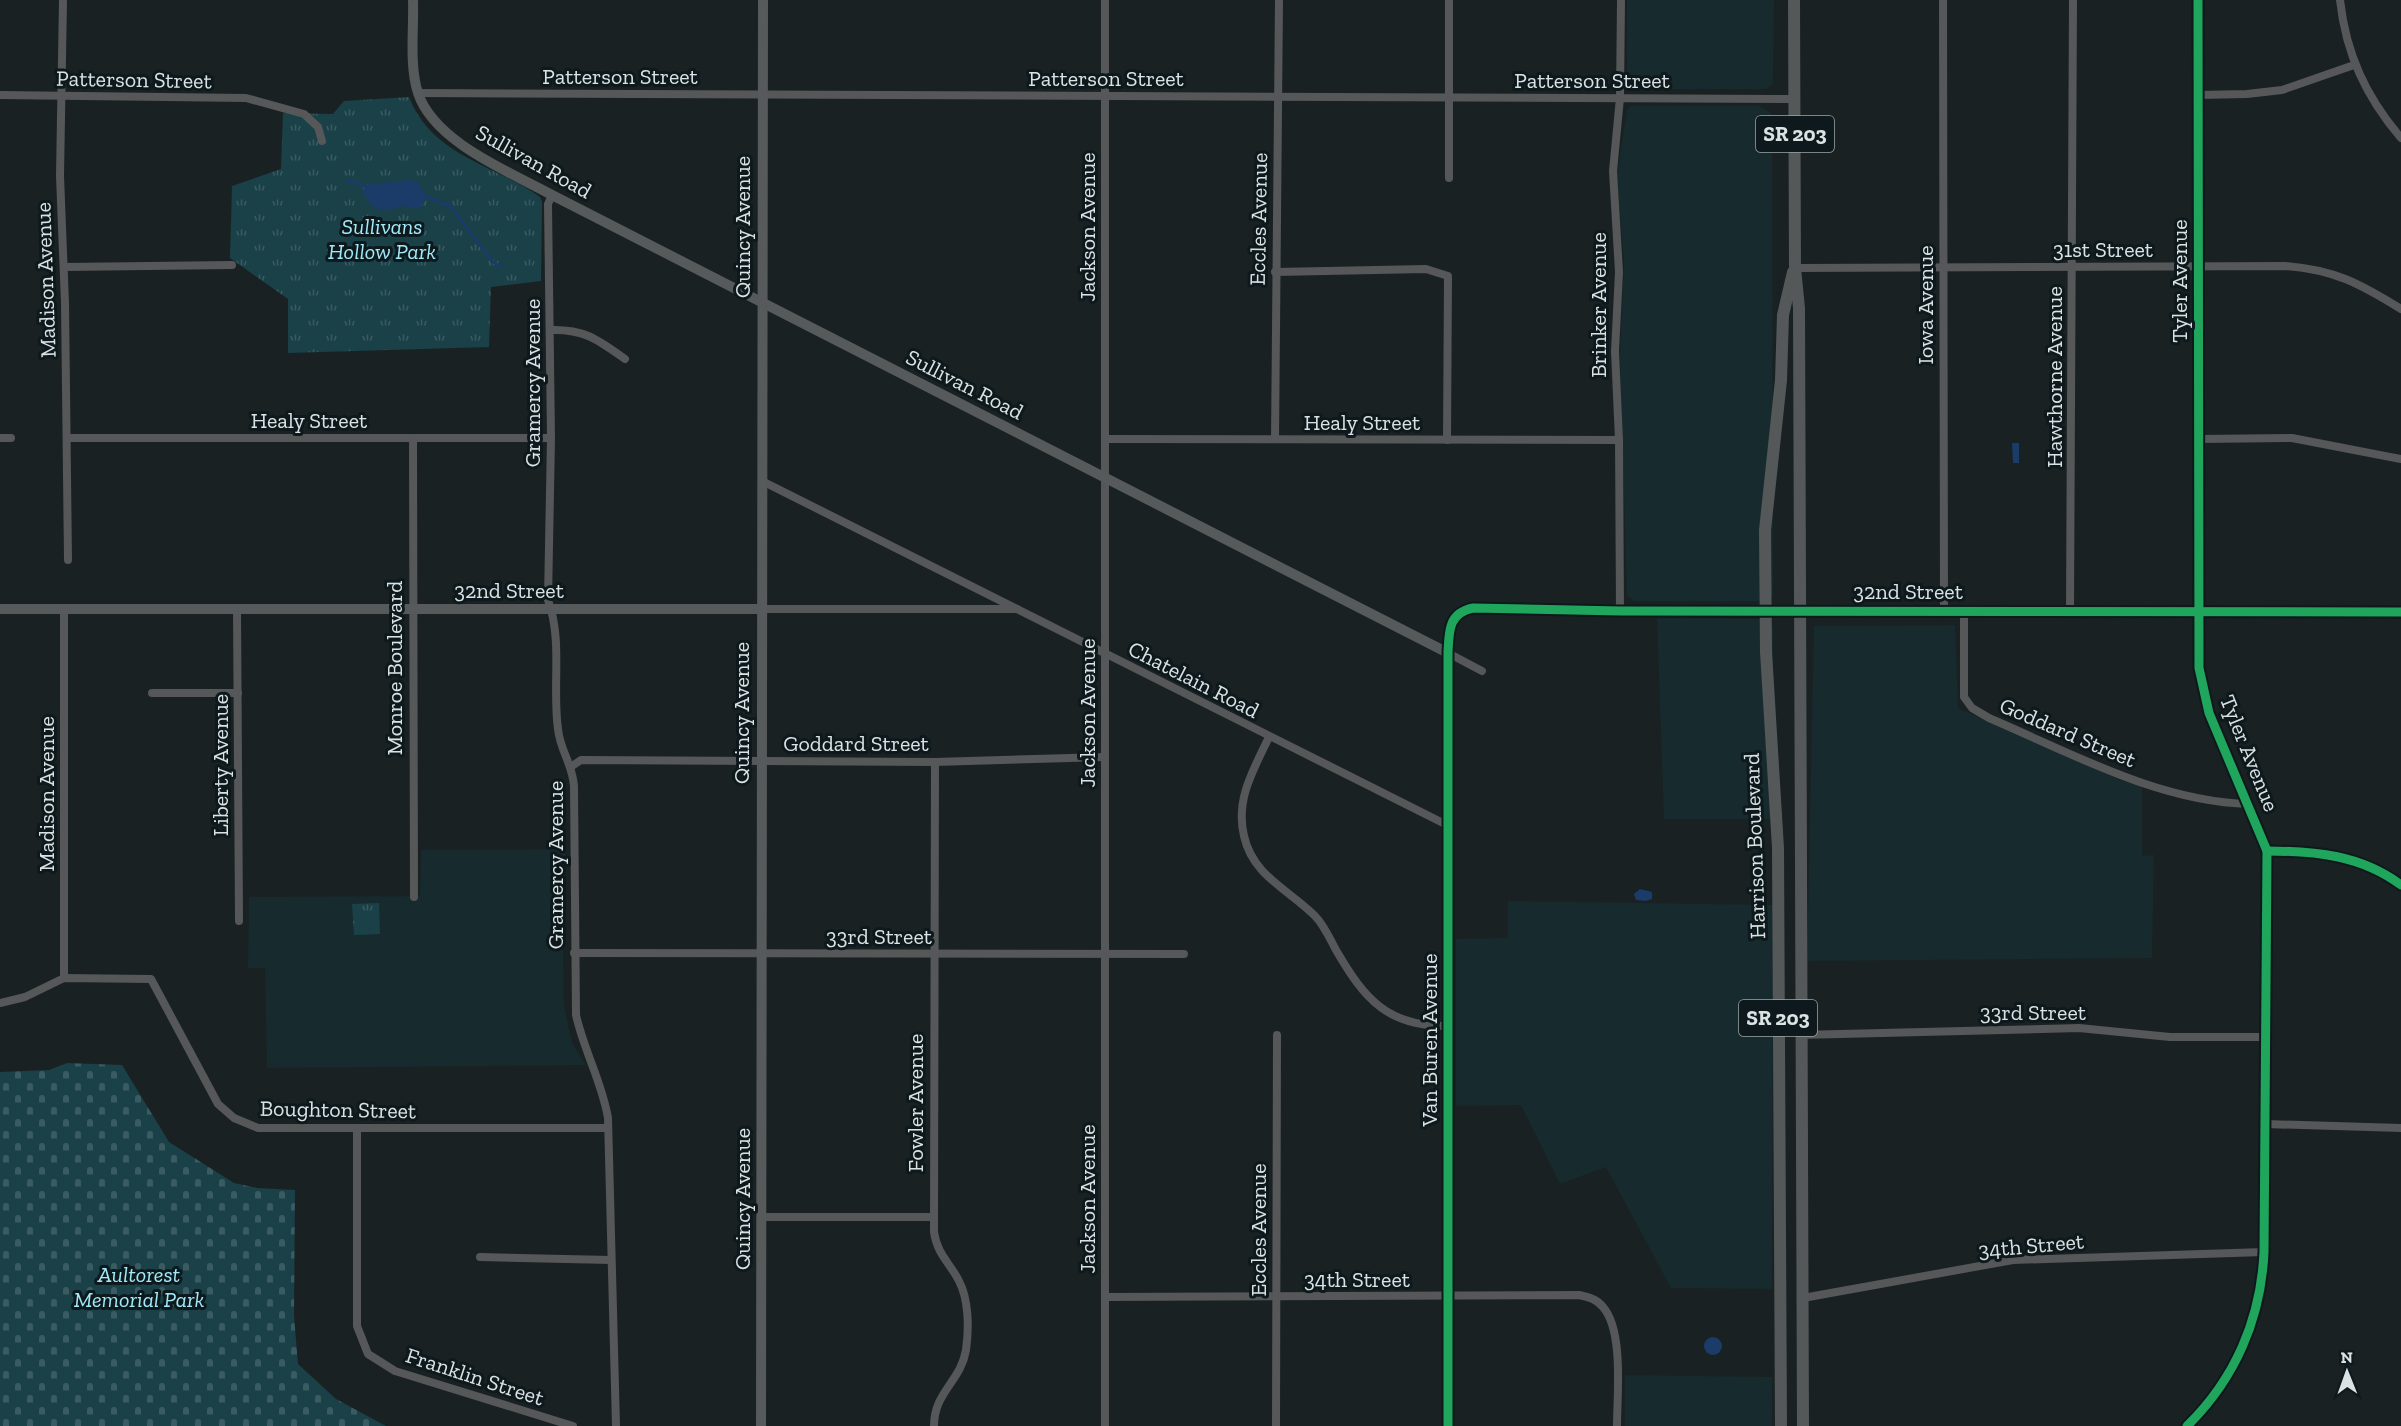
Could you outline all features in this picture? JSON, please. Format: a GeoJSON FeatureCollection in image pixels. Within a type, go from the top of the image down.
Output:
{"type":"FeatureCollection","features":[{"type":"Feature","properties":{"kind":"main road","name":"Harrison Boulevard"},"geometry":{"type":"LineString","coordinates":[[1794,0],[1795,268],[1799,308],[1803,1426]]}},
{"type":"Feature","properties":{"kind":"main road","name":"Harrison Boulevard"},"geometry":{"type":"LineString","coordinates":[[1781,1426],[1778,836],[1765,610],[1766,514],[1781,380],[1783,315],[1795,268]]}},
{"type":"Feature","properties":{"kind":"street","name":"Madison Avenue"},"geometry":{"type":"LineString","coordinates":[[63,0],[61,95],[68,560]]}},
{"type":"Feature","properties":{"kind":"street"},"geometry":{"type":"LineString","coordinates":[[413,0],[414,66],[418,93]]}},
{"type":"Feature","properties":{"kind":"street","name":"Quincy Avenue"},"geometry":{"type":"LineString","coordinates":[[761,1426],[760,609],[763,0]]}},
{"type":"Feature","properties":{"kind":"street","name":"Jackson Avenue"},"geometry":{"type":"LineString","coordinates":[[1105,0],[1105,1426]]}},
{"type":"Feature","properties":{"kind":"street","name":"Eccles Avenue"},"geometry":{"type":"LineString","coordinates":[[1275,439],[1279,0]]}},
{"type":"Feature","properties":{"kind":"street"},"geometry":{"type":"LineString","coordinates":[[1449,0],[1449,178]]}},
{"type":"Feature","properties":{"kind":"street","name":"Brinker Avenue"},"geometry":{"type":"LineString","coordinates":[[1620,611],[1619,440],[1615,351],[1619,272],[1613,171],[1620,98],[1621,0]]}},
{"type":"Feature","properties":{"kind":"street","name":"Iowa Avenue"},"geometry":{"type":"LineString","coordinates":[[1943,0],[1944,610]]}},
{"type":"Feature","properties":{"kind":"street","name":"Hawthorne Avenue"},"geometry":{"type":"LineString","coordinates":[[2070,610],[2073,0]]}},
{"type":"Feature","properties":{"kind":"street","name":"Tyler Avenue"},"geometry":{"type":"LineString","coordinates":[[2187,1426],[2205,1408],[2242,1352],[2262,1287],[2266,1037],[2267,851],[2209,713],[2199,668],[2198,0]]}},
{"type":"Feature","properties":{"kind":"street"},"geometry":{"type":"LineString","coordinates":[[2340,0],[2343,26],[2354,65],[2377,109],[2401,138]]}},
{"type":"Feature","properties":{"kind":"street"},"geometry":{"type":"LineString","coordinates":[[2198,95],[2282,90],[2354,65]]}},
{"type":"Feature","properties":{"kind":"street","name":"Patterson Street"},"geometry":{"type":"LineString","coordinates":[[418,93],[1795,99]]}},
{"type":"Feature","properties":{"kind":"street","name":"Sullivan Road"},"geometry":{"type":"LineString","coordinates":[[418,93],[437,123],[467,147],[552,195],[1482,670]]}},
{"type":"Feature","properties":{"kind":"street","name":"Patterson Street"},"geometry":{"type":"LineString","coordinates":[[0,95],[246,98],[304,114],[318,127],[322,141]]}},
{"type":"Feature","properties":{"kind":"street","name":"Gramercy Avenue"},"geometry":{"type":"LineString","coordinates":[[552,195],[548,204],[551,330],[548,600],[555,621],[557,726],[564,754],[572,766],[574,786],[576,1016],[600,1079],[608,1128],[616,1426]]}},
{"type":"Feature","properties":{"kind":"street"},"geometry":{"type":"LineString","coordinates":[[64,267],[232,265]]}},
{"type":"Feature","properties":{"kind":"street","name":"31st Street"},"geometry":{"type":"LineString","coordinates":[[1795,268],[2316,269],[2340,275],[2401,309]]}},
{"type":"Feature","properties":{"kind":"street"},"geometry":{"type":"LineString","coordinates":[[1275,272],[1426,269],[1448,276],[1448,440]]}},
{"type":"Feature","properties":{"kind":"street"},"geometry":{"type":"LineString","coordinates":[[551,330],[569,330],[589,334],[625,359]]}},
{"type":"Feature","properties":{"kind":"street"},"geometry":{"type":"LineString","coordinates":[[0,438],[11,438]]}},
{"type":"Feature","properties":{"kind":"street","name":"Healy Street"},"geometry":{"type":"LineString","coordinates":[[67,438],[551,438]]}},
{"type":"Feature","properties":{"kind":"street","name":"Monroe Boulevard"},"geometry":{"type":"LineString","coordinates":[[413,438],[414,897]]}},
{"type":"Feature","properties":{"kind":"street"},"geometry":{"type":"LineString","coordinates":[[2199,439],[2292,438],[2401,459]]}},
{"type":"Feature","properties":{"kind":"street","name":"Healy Street"},"geometry":{"type":"LineString","coordinates":[[1105,440],[1619,440]]}},
{"type":"Feature","properties":{"kind":"street","name":"Chatelain Road"},"geometry":{"type":"LineString","coordinates":[[762,481],[1449,826]]}},
{"type":"Feature","properties":{"kind":"street","name":"32nd Street"},"geometry":{"type":"LineString","coordinates":[[0,609],[1019,609]]}},
{"type":"Feature","properties":{"kind":"street","name":"Madison Avenue"},"geometry":{"type":"LineString","coordinates":[[64,609],[64,978]]}},
{"type":"Feature","properties":{"kind":"street","name":"Liberty Avenue"},"geometry":{"type":"LineString","coordinates":[[237,609],[239,921]]}},
{"type":"Feature","properties":{"kind":"street","name":"32nd Street"},"geometry":{"type":"LineString","coordinates":[[1448,653],[1452,621],[1465,610],[2401,612]]}},
{"type":"Feature","properties":{"kind":"street","name":"Goddard Street"},"geometry":{"type":"LineString","coordinates":[[1964,611],[1964,697],[1972,708],[1989,718],[2140,782],[2224,803],[2249,804]]}},
{"type":"Feature","properties":{"kind":"street","name":"Van Buren Avenue"},"geometry":{"type":"LineString","coordinates":[[1448,653],[1448,1426]]}},
{"type":"Feature","properties":{"kind":"street"},"geometry":{"type":"LineString","coordinates":[[152,693],[238,693]]}},
{"type":"Feature","properties":{"kind":"street"},"geometry":{"type":"LineString","coordinates":[[1269,737],[1249,778],[1242,803],[1242,825],[1252,857],[1273,883],[1316,918],[1354,980],[1375,1004],[1401,1019],[1433,1026],[1449,1026]]}},
{"type":"Feature","properties":{"kind":"street","name":"Goddard Street"},"geometry":{"type":"LineString","coordinates":[[572,766],[581,760],[935,762],[1105,757]]}},
{"type":"Feature","properties":{"kind":"street","name":"Fowler Avenue"},"geometry":{"type":"LineString","coordinates":[[934,1426],[937,1401],[963,1361],[967,1330],[962,1287],[938,1251],[934,1217],[935,762]]}},
{"type":"Feature","properties":{"kind":"street"},"geometry":{"type":"LineString","coordinates":[[2267,851],[2330,854],[2357,862],[2401,885]]}},
{"type":"Feature","properties":{"kind":"street","name":"33rd Street"},"geometry":{"type":"LineString","coordinates":[[574,953],[1184,954]]}},
{"type":"Feature","properties":{"kind":"street"},"geometry":{"type":"LineString","coordinates":[[0,1003],[25,997],[64,978]]}},
{"type":"Feature","properties":{"kind":"street","name":"Boughton Street"},"geometry":{"type":"LineString","coordinates":[[64,978],[151,979],[210,1093],[224,1112],[245,1124],[258,1128],[608,1128]]}},
{"type":"Feature","properties":{"kind":"street","name":"33rd Street"},"geometry":{"type":"LineString","coordinates":[[1800,1035],[2079,1028],[2170,1037],[2266,1037]]}},
{"type":"Feature","properties":{"kind":"street","name":"Eccles Avenue"},"geometry":{"type":"LineString","coordinates":[[1276,1426],[1277,1035]]}},
{"type":"Feature","properties":{"kind":"street"},"geometry":{"type":"LineString","coordinates":[[2265,1124],[2401,1128]]}},
{"type":"Feature","properties":{"kind":"street","name":"Franklin Street"},"geometry":{"type":"LineString","coordinates":[[357,1129],[357,1326],[368,1354],[395,1371],[573,1426]]}},
{"type":"Feature","properties":{"kind":"street"},"geometry":{"type":"LineString","coordinates":[[761,1217],[934,1217]]}},
{"type":"Feature","properties":{"kind":"street","name":"34th Street"},"geometry":{"type":"LineString","coordinates":[[1803,1298],[2013,1260],[2264,1252]]}},
{"type":"Feature","properties":{"kind":"street"},"geometry":{"type":"LineString","coordinates":[[480,1257],[611,1260]]}},
{"type":"Feature","properties":{"kind":"street","name":"34th Street"},"geometry":{"type":"LineString","coordinates":[[1105,1297],[1579,1295],[1590,1298],[1605,1309],[1615,1341],[1617,1426]]}},
{"type":"Feature","properties":{"kind":"shaded area"},"geometry":{"type":"Polygon","coordinates":[[[1627,0],[1774,0],[1773,84],[1766,89],[1631,89],[1627,84],[1627,0]]]}},
{"type":"Feature","properties":{"kind":"shaded area"},"geometry":{"type":"Polygon","coordinates":[[[1630,106],[1760,106],[1772,114],[1773,595],[1767,601],[1634,601],[1627,595],[1620,355],[1624,263],[1617,175],[1627,111],[1630,106]]]}},
{"type":"Feature","properties":{"kind":"shaded area"},"geometry":{"type":"Polygon","coordinates":[[[1657,618],[1765,619],[1773,626],[1773,819],[1664,819],[1657,618]]]}},
{"type":"Feature","properties":{"kind":"shaded area"},"geometry":{"type":"Polygon","coordinates":[[[1955,625],[1958,708],[2122,781],[2142,786],[2142,856],[2154,855],[2152,958],[1807,961],[1814,626],[1955,625]]]}},
{"type":"Feature","properties":{"kind":"shaded area"},"geometry":{"type":"Polygon","coordinates":[[[566,849],[562,881],[564,1005],[572,1043],[586,1065],[267,1068],[265,968],[248,968],[249,897],[420,896],[421,850],[566,849]]]}},
{"type":"Feature","properties":{"kind":"shaded area"},"geometry":{"type":"Polygon","coordinates":[[[1508,901],[1773,905],[1772,1289],[1671,1288],[1606,1167],[1560,1184],[1521,1105],[1456,1106],[1456,939],[1508,938],[1508,901]]]}},
{"type":"Feature","properties":{"kind":"shaded area"},"geometry":{"type":"Polygon","coordinates":[[[1625,1375],[1772,1377],[1772,1426],[1625,1426],[1625,1375]]]}},
{"type":"Feature","properties":{"kind":"green space","name":"Sullivans Hollow Park"},"geometry":{"type":"Polygon","coordinates":[[[409,97],[419,117],[448,146],[540,197],[542,202],[541,281],[491,287],[489,347],[288,353],[288,299],[230,258],[232,186],[281,169],[283,113],[333,114],[344,101],[409,97]]]}},
{"type":"Feature","properties":{"kind":"green space"},"geometry":{"type":"Polygon","coordinates":[[[379,903],[380,934],[354,935],[352,904],[379,903]]]}},
{"type":"Feature","properties":{"kind":"green space","name":"Aultorest Memorial Park"},"geometry":{"type":"Polygon","coordinates":[[[67,1063],[122,1065],[169,1142],[234,1183],[257,1188],[295,1190],[294,1316],[298,1364],[336,1399],[386,1426],[0,1426],[0,1072],[49,1070],[67,1063]]]}},
{"type":"Feature","properties":{"kind":"water"},"geometry":{"type":"Polygon","coordinates":[[[409,180],[418,182],[427,197],[419,209],[401,206],[391,210],[379,210],[371,205],[363,193],[364,186],[369,184],[409,180]]]}},
{"type":"Feature","properties":{"kind":"water"},"geometry":{"type":"Polygon","coordinates":[[[2012,443],[2019,443],[2019,463],[2013,463],[2012,443]]]}},
{"type":"Feature","properties":{"kind":"water"},"geometry":{"type":"Polygon","coordinates":[[[1640,889],[1652,892],[1652,899],[1636,900],[1634,894],[1640,889]]]}},
{"type":"Feature","properties":{"kind":"water"},"geometry":{"type":"Polygon","coordinates":[[[1713,1337],[1719,1340],[1722,1346],[1719,1352],[1713,1355],[1707,1352],[1704,1346],[1707,1340],[1713,1337]]]}},
{"type":"Feature","properties":{"kind":"waterway"},"geometry":{"type":"LineString","coordinates":[[346,180],[364,186]]}},
{"type":"Feature","properties":{"kind":"waterway"},"geometry":{"type":"LineString","coordinates":[[427,197],[451,207],[493,262],[502,267]]}},
{"type":"Feature","properties":{"kind":"cycle path"},"geometry":{"type":"LineString","coordinates":[[2187,1426],[2219,1388],[2242,1346],[2257,1301],[2264,1252],[2267,851],[2209,713],[2199,668],[2198,0]]}},
{"type":"Feature","properties":{"kind":"cycle path"},"geometry":{"type":"LineString","coordinates":[[1448,1426],[1448,653],[1450,631],[1454,619],[1459,614],[1473,608],[1620,611],[2401,612]]}},
{"type":"Feature","properties":{"kind":"cycle path"},"geometry":{"type":"LineString","coordinates":[[2267,851],[2303,852],[2354,861],[2386,875],[2401,885]]}}]}
